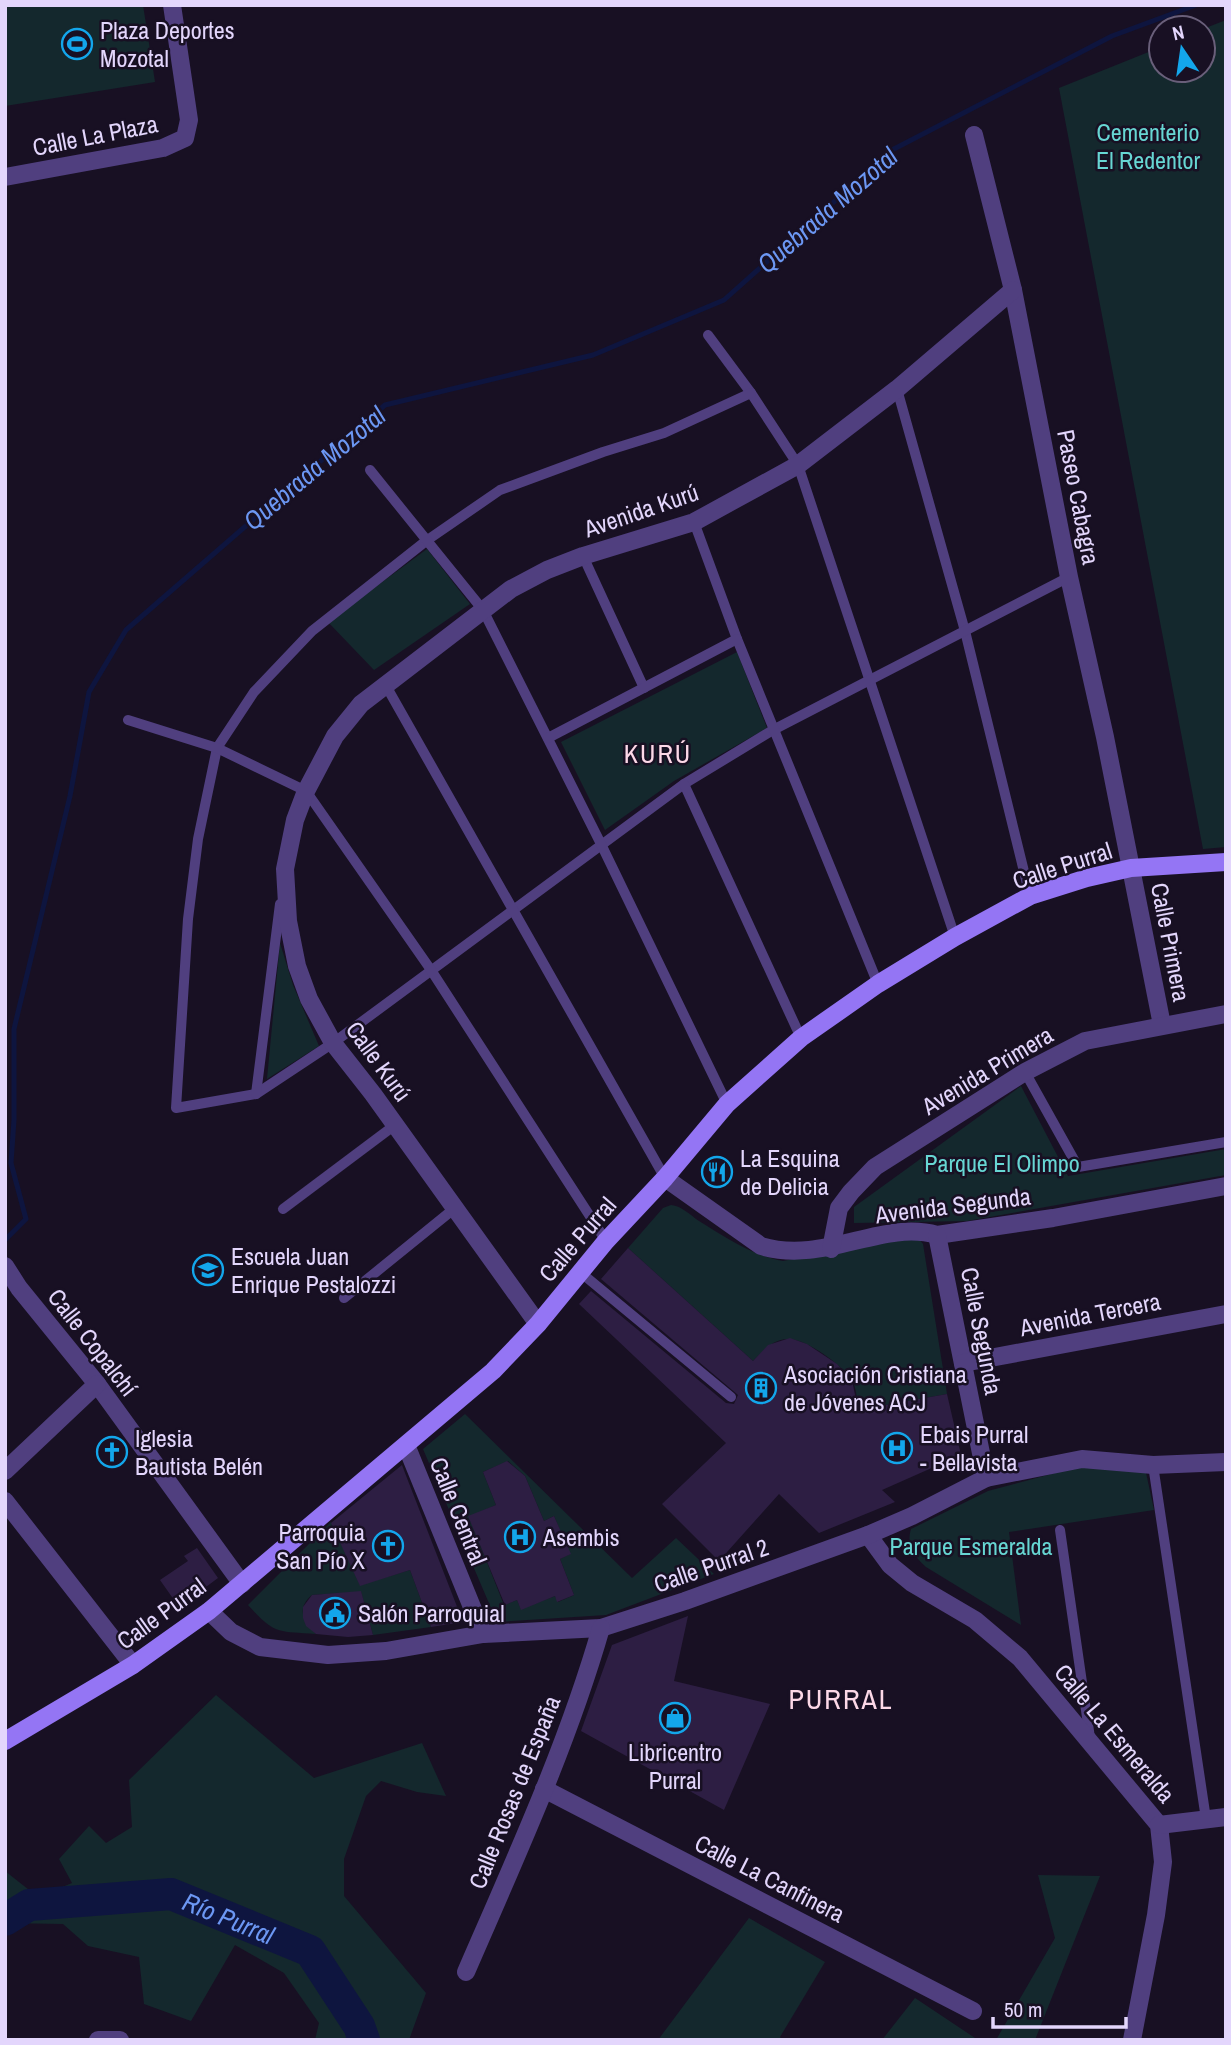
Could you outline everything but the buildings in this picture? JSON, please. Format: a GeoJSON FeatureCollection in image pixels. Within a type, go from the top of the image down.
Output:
{"type":"FeatureCollection","features":[{"type":"Feature","properties":{"kind":"street","name":"Calle La Plaza"},"geometry":{"type":"LineString","coordinates":[[5,177],[163,148],[185,138],[189,120],[172,5]]}},
{"type":"Feature","properties":{"kind":"street","name":"Paseo Cabagra"},"geometry":{"type":"LineString","coordinates":[[974,135],[1013,290],[1069,577],[1131,868]]}},
{"type":"Feature","properties":{"kind":"street","name":"Avenida Kurú"},"geometry":{"type":"LineString","coordinates":[[306,791],[335,736],[361,704],[511,589],[547,570],[583,556],[694,522],[798,465],[897,390],[1013,290]]}},
{"type":"Feature","properties":{"kind":"street","name":"Calle Kurú"},"geometry":{"type":"LineString","coordinates":[[306,791],[295,820],[285,869],[288,921],[297,966],[309,999],[333,1043],[538,1324]]}},
{"type":"Feature","properties":{"kind":"street","name":"Calle Purral"},"geometry":{"type":"LineString","coordinates":[[5,1741],[133,1665],[209,1611],[493,1371],[538,1324],[606,1241],[665,1178],[727,1104],[801,1038],[878,984],[1030,896],[1087,878],[1131,868],[1226,862]]}},
{"type":"Feature","properties":{"kind":"street","name":"Calle Primera"},"geometry":{"type":"LineString","coordinates":[[1131,868],[1162,1025]]}},
{"type":"Feature","properties":{"kind":"street","name":"Avenida Primera"},"geometry":{"type":"LineString","coordinates":[[831,1249],[839,1208],[875,1167],[1025,1072],[1085,1041],[1226,1014]]}},
{"type":"Feature","properties":{"kind":"street","name":"Avenida Segunda"},"geometry":{"type":"LineString","coordinates":[[665,1178],[761,1246],[778,1251],[831,1249],[905,1231],[922,1231],[937,1235],[1053,1218],[1226,1186]]}},
{"type":"Feature","properties":{"kind":"street","name":"Calle Segunda"},"geometry":{"type":"LineString","coordinates":[[937,1235],[986,1478]]}},
{"type":"Feature","properties":{"kind":"street","name":"Calle Copalchí"},"geometry":{"type":"LineString","coordinates":[[5,1266],[19,1288],[97,1384],[242,1584]]}},
{"type":"Feature","properties":{"kind":"street","name":"Avenida Tercera"},"geometry":{"type":"LineString","coordinates":[[963,1363],[1226,1314]]}},
{"type":"Feature","properties":{"kind":"street"},"geometry":{"type":"LineString","coordinates":[[5,1471],[97,1384]]}},
{"type":"Feature","properties":{"kind":"street","name":"Calle Central"},"geometry":{"type":"LineString","coordinates":[[406,1445],[483,1634]]}},
{"type":"Feature","properties":{"kind":"street","name":"Calle Purral 2"},"geometry":{"type":"LineString","coordinates":[[209,1611],[231,1632],[260,1647],[328,1656],[386,1651],[483,1634],[601,1628],[869,1535],[986,1478],[1082,1459],[1153,1465],[1226,1462]]}},
{"type":"Feature","properties":{"kind":"street"},"geometry":{"type":"LineString","coordinates":[[5,1501],[133,1665]]}},
{"type":"Feature","properties":{"kind":"street","name":"Calle La Esmeralda"},"geometry":{"type":"LineString","coordinates":[[869,1535],[890,1565],[912,1583],[975,1620],[1020,1658],[1159,1825],[1163,1862],[1156,1915],[1132,2040]]}},
{"type":"Feature","properties":{"kind":"street","name":"Calle Rosas de España"},"geometry":{"type":"LineString","coordinates":[[466,1972],[544,1789],[586,1680],[601,1628]]}},
{"type":"Feature","properties":{"kind":"street","name":"Calle La Canfinera"},"geometry":{"type":"LineString","coordinates":[[544,1789],[973,2011]]}},
{"type":"Feature","properties":{"kind":"street"},"geometry":{"type":"LineString","coordinates":[[1159,1825],[1226,1817]]}},
{"type":"Feature","properties":{"kind":"street"},"geometry":{"type":"LineString","coordinates":[[98,2040],[120,2040]]}},
{"type":"Feature","properties":{"kind":"lane"},"geometry":{"type":"LineString","coordinates":[[708,335],[751,393],[798,465],[955,937]]}},
{"type":"Feature","properties":{"kind":"lane"},"geometry":{"type":"LineString","coordinates":[[897,390],[965,631],[1030,896]]}},
{"type":"Feature","properties":{"kind":"lane"},"geometry":{"type":"LineString","coordinates":[[751,393],[664,433],[500,490],[426,541],[312,631],[254,692],[217,748],[198,839],[188,919],[176,1108],[257,1094],[333,1043],[684,784],[773,730],[1069,577]]}},
{"type":"Feature","properties":{"kind":"lane"},"geometry":{"type":"LineString","coordinates":[[370,470],[484,610],[727,1104]]}},
{"type":"Feature","properties":{"kind":"lane"},"geometry":{"type":"LineString","coordinates":[[694,522],[773,730],[878,984]]}},
{"type":"Feature","properties":{"kind":"lane"},"geometry":{"type":"LineString","coordinates":[[583,556],[643,688]]}},
{"type":"Feature","properties":{"kind":"lane"},"geometry":{"type":"LineString","coordinates":[[548,738],[737,639]]}},
{"type":"Feature","properties":{"kind":"lane"},"geometry":{"type":"LineString","coordinates":[[385,684],[665,1178]]}},
{"type":"Feature","properties":{"kind":"lane"},"geometry":{"type":"LineString","coordinates":[[128,720],[217,748],[306,791],[431,970],[606,1241]]}},
{"type":"Feature","properties":{"kind":"lane"},"geometry":{"type":"LineString","coordinates":[[684,784],[801,1038]]}},
{"type":"Feature","properties":{"kind":"lane"},"geometry":{"type":"LineString","coordinates":[[257,1094],[285,869]]}},
{"type":"Feature","properties":{"kind":"lane"},"geometry":{"type":"LineString","coordinates":[[1025,1072],[1078,1167],[1226,1142]]}},
{"type":"Feature","properties":{"kind":"lane"},"geometry":{"type":"LineString","coordinates":[[283,1209],[395,1125]]}},
{"type":"Feature","properties":{"kind":"lane"},"geometry":{"type":"LineString","coordinates":[[344,1298],[455,1208]]}},
{"type":"Feature","properties":{"kind":"lane"},"geometry":{"type":"LineString","coordinates":[[580,1272],[731,1397]]}},
{"type":"Feature","properties":{"kind":"lane"},"geometry":{"type":"LineString","coordinates":[[1153,1465],[1206,1819]]}},
{"type":"Feature","properties":{"kind":"lane"},"geometry":{"type":"LineString","coordinates":[[1060,1530],[1090,1742]]}},
{"type":"Feature","properties":{"kind":"green space","name":"Plaza Deportes Mozotal"},"geometry":{"type":"Polygon","coordinates":[[[5,5],[143,5],[155,82],[5,106],[5,5]]]}},
{"type":"Feature","properties":{"kind":"green space","name":"Cementerio El Redentor"},"geometry":{"type":"Polygon","coordinates":[[[1226,20],[1226,847],[1203,849],[1059,88],[1147,53],[1147,84],[1217,84],[1217,24],[1226,20]]]}},
{"type":"Feature","properties":{"kind":"green space"},"geometry":{"type":"Polygon","coordinates":[[[427,549],[470,604],[374,670],[328,622],[427,549]]]}},
{"type":"Feature","properties":{"kind":"green space"},"geometry":{"type":"Polygon","coordinates":[[[737,652],[767,728],[674,781],[605,830],[561,742],[737,652]]]}},
{"type":"Feature","properties":{"kind":"green space"},"geometry":{"type":"Polygon","coordinates":[[[280,943],[293,985],[319,1046],[267,1079],[280,943]]]}},
{"type":"Feature","properties":{"kind":"green space","name":"Parque El Olimpo"},"geometry":{"type":"Polygon","coordinates":[[[1021,1086],[1068,1176],[1226,1149],[1226,1175],[967,1221],[854,1223],[854,1207],[1021,1086]]]}},
{"type":"Feature","properties":{"kind":"green space"},"geometry":{"type":"Polygon","coordinates":[[[671,1205],[740,1245],[783,1261],[911,1236],[919,1239],[923,1244],[947,1394],[858,1410],[851,1379],[832,1360],[804,1343],[788,1339],[778,1341],[753,1361],[628,1248],[663,1208],[671,1205]]]}},
{"type":"Feature","properties":{"kind":"green space"},"geometry":{"type":"Polygon","coordinates":[[[465,1414],[632,1578],[676,1538],[714,1574],[606,1615],[497,1622],[423,1449],[465,1414]],[[508,1461],[483,1472],[496,1505],[469,1517],[504,1605],[517,1600],[521,1609],[555,1596],[558,1602],[574,1595],[560,1559],[570,1554],[554,1516],[544,1521],[525,1476],[508,1461]]]}},
{"type":"Feature","properties":{"kind":"green space","name":"Parque Esmeralda"},"geometry":{"type":"Polygon","coordinates":[[[1081,1466],[1145,1468],[1154,1510],[1009,1532],[1021,1625],[926,1567],[912,1550],[911,1529],[988,1491],[1081,1466]]]}},
{"type":"Feature","properties":{"kind":"green space"},"geometry":{"type":"Polygon","coordinates":[[[331,1522],[360,1585],[410,1570],[431,1627],[373,1635],[361,1592],[312,1595],[304,1605],[303,1615],[316,1634],[278,1630],[257,1615],[248,1605],[331,1522]]]}},
{"type":"Feature","properties":{"kind":"green space"},"geometry":{"type":"Polygon","coordinates":[[[216,1695],[314,1778],[422,1743],[446,1796],[417,1792],[381,1781],[366,1796],[344,1859],[344,1896],[426,1993],[409,2040],[315,2040],[319,2023],[284,1973],[235,1945],[191,2021],[144,2004],[139,1957],[88,1946],[63,1924],[5,1923],[5,1871],[38,1897],[72,1883],[59,1859],[89,1826],[106,1843],[132,1827],[129,1780],[216,1695]]]}},
{"type":"Feature","properties":{"kind":"green space"},"geometry":{"type":"Polygon","coordinates":[[[1038,1875],[1100,1876],[1035,2040],[996,2040],[1055,1938],[1038,1875]]]}},
{"type":"Feature","properties":{"kind":"green space"},"geometry":{"type":"Polygon","coordinates":[[[749,1918],[825,1962],[780,2037],[782,2040],[658,2040],[749,1918]]]}},
{"type":"Feature","properties":{"kind":"green space"},"geometry":{"type":"Polygon","coordinates":[[[915,1998],[978,2040],[882,2040],[915,1998]]]}},
{"type":"Feature","properties":{"kind":"waterway","name":"Quebrada Mozotal"},"geometry":{"type":"LineString","coordinates":[[5,1240],[26,1219],[11,1163],[14,1029],[70,796],[89,692],[126,630],[385,405],[593,355],[724,300],[892,150],[1112,36],[1196,5]]}},
{"type":"Feature","properties":{"kind":"waterway","name":"Río Purral"},"geometry":{"type":"LineString","coordinates":[[5,1920],[29,1905],[171,1894],[310,1951],[359,2026],[364,2040]]}},
{"type":"Feature","properties":{"kind":"place","name":"Plaza Deportes Mozotal"},"geometry":{"type":"Point","coordinates":[77,44]}},
{"type":"Feature","properties":{"kind":"place","name":"La Esquina de Delicia"},"geometry":{"type":"Point","coordinates":[717,1172]}},
{"type":"Feature","properties":{"kind":"place","name":"Escuela Juan Enrique Pestalozzi"},"geometry":{"type":"Point","coordinates":[208,1270]}},
{"type":"Feature","properties":{"kind":"place","name":"Asociación Cristiana de Jóvenes ACJ"},"geometry":{"type":"Point","coordinates":[761,1388]}},
{"type":"Feature","properties":{"kind":"place","name":"Ebais Purral - Bellavista"},"geometry":{"type":"Point","coordinates":[897,1448]}},
{"type":"Feature","properties":{"kind":"place","name":"Iglesia Bautista Belén"},"geometry":{"type":"Point","coordinates":[112,1452]}},
{"type":"Feature","properties":{"kind":"place","name":"Asembis"},"geometry":{"type":"Point","coordinates":[520,1537]}},
{"type":"Feature","properties":{"kind":"place","name":"Parroquia San Pío X"},"geometry":{"type":"Point","coordinates":[388,1546]}},
{"type":"Feature","properties":{"kind":"place","name":"Salón Parroquial"},"geometry":{"type":"Point","coordinates":[335,1613]}},
{"type":"Feature","properties":{"kind":"place","name":"Libricentro Purral"},"geometry":{"type":"Point","coordinates":[675,1718]}},
{"type":"Feature","properties":{"kind":"district","name":"KURÚ"},"geometry":{"type":"Point","coordinates":[658,753]}},
{"type":"Feature","properties":{"kind":"district","name":"PURRAL"},"geometry":{"type":"Point","coordinates":[841,1699]}}]}
